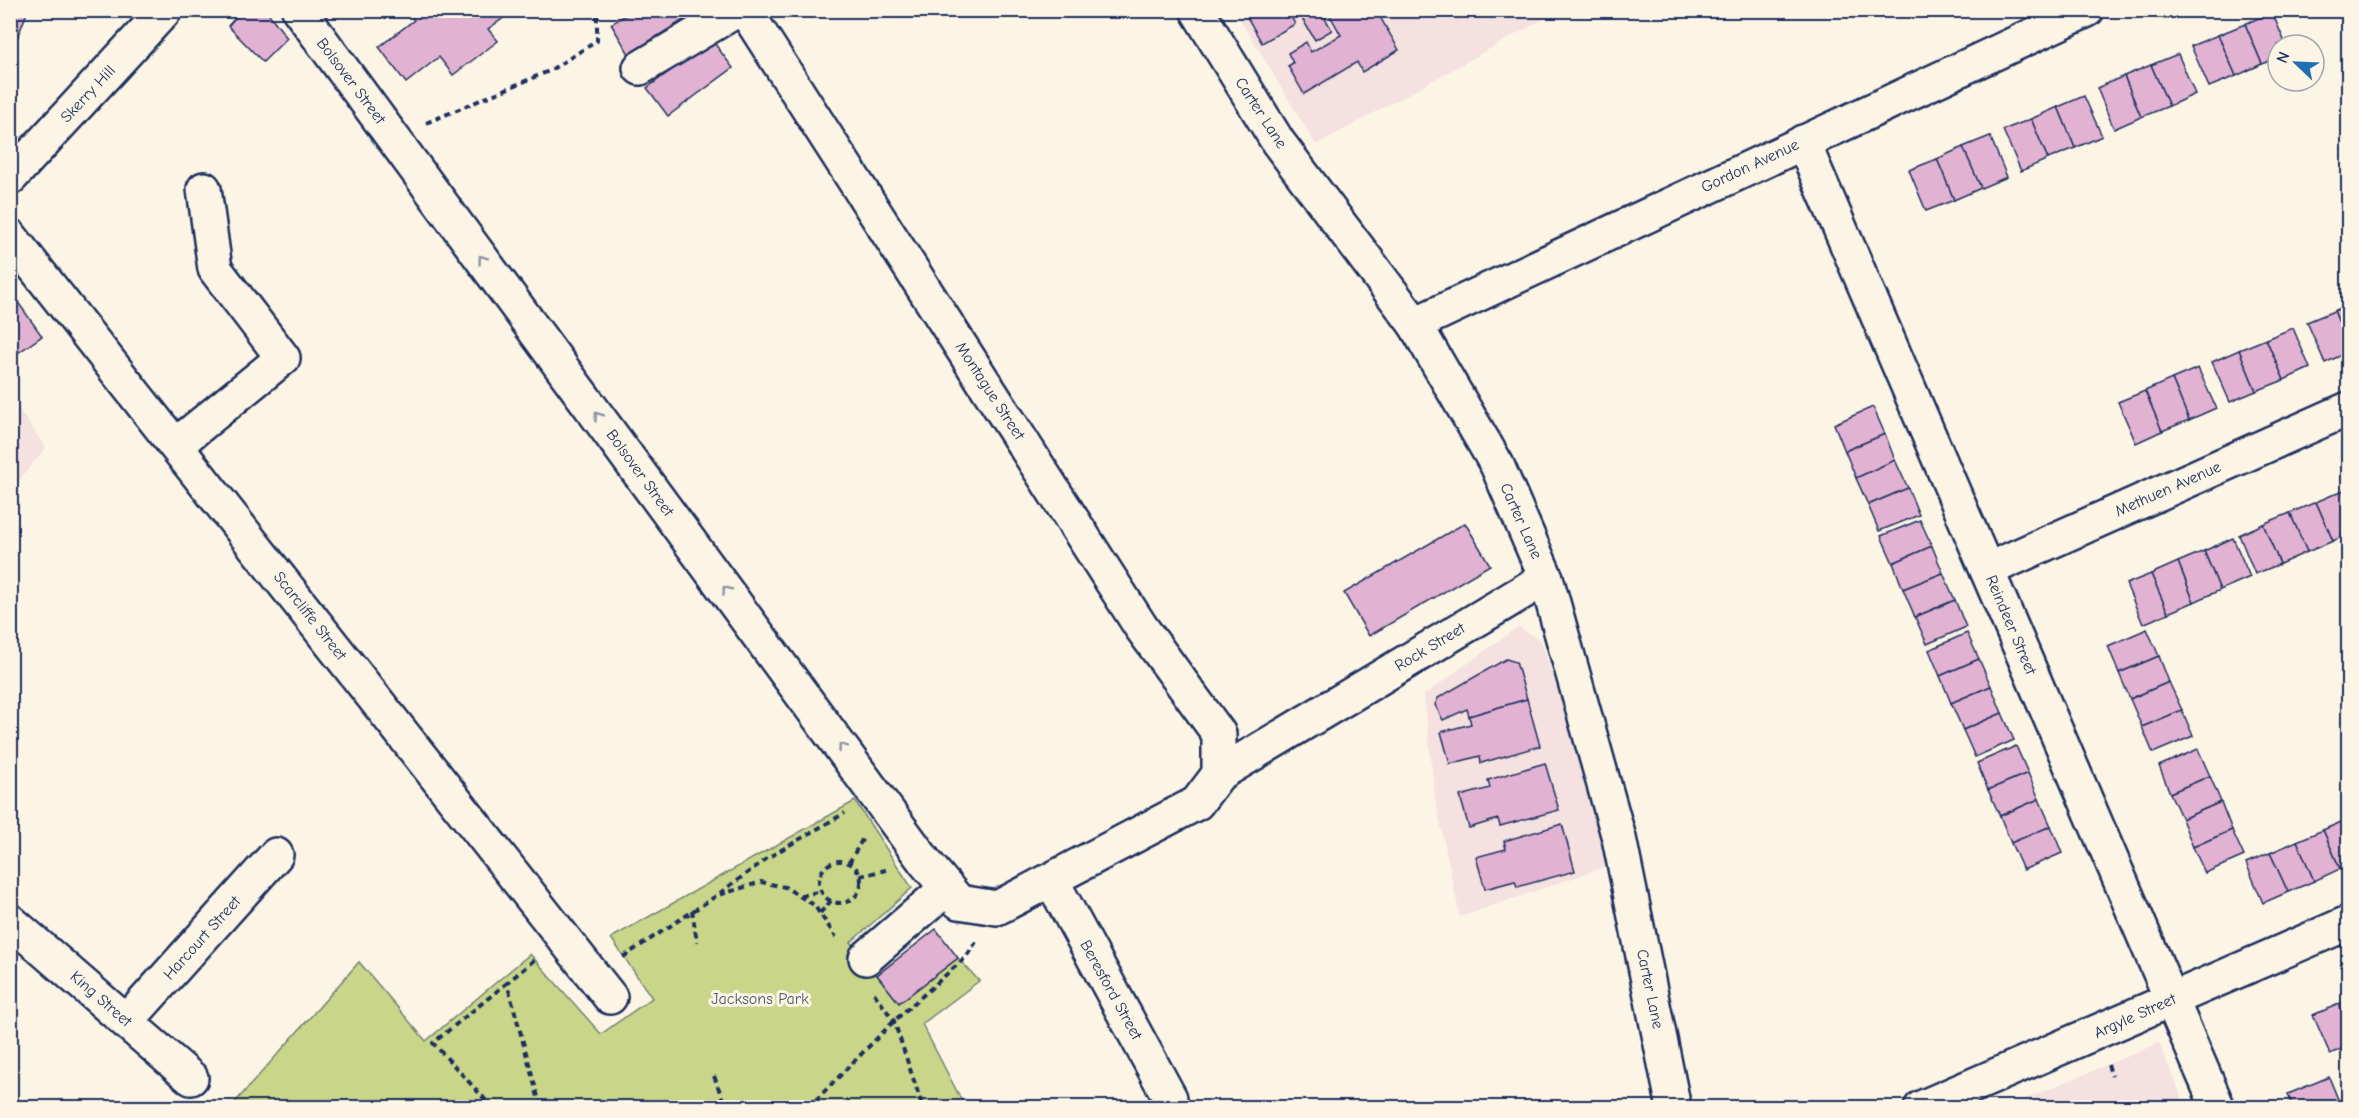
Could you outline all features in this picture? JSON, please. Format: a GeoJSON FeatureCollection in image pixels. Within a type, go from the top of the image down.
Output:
{"type":"FeatureCollection","features":[{"type":"Feature","properties":{"kind":"street","name":"Skerry Hill"},"geometry":{"type":"LineString","coordinates":[[10,178],[165,10]]}},
{"type":"Feature","properties":{"kind":"street"},"geometry":{"type":"LineString","coordinates":[[640,68],[737,10]]}},
{"type":"Feature","properties":{"kind":"street","name":"Montague Street"},"geometry":{"type":"LineString","coordinates":[[745,10],[1141,627],[1219,734],[1219,774]]}},
{"type":"Feature","properties":{"kind":"street","name":"Carter Lane"},"geometry":{"type":"LineString","coordinates":[[1197,10],[1278,142],[1415,324],[1497,465],[1546,578],[1619,838],[1674,1107]]}},
{"type":"Feature","properties":{"kind":"street","name":"Gordon Avenue"},"geometry":{"type":"LineString","coordinates":[[1415,324],[2087,10]]}},
{"type":"Feature","properties":{"kind":"street","name":"Bolsover Street"},"geometry":{"type":"LineString","coordinates":[[306,13],[392,137],[925,862],[959,902],[997,908]]}},
{"type":"Feature","properties":{"kind":"street","name":"Reindeer Street"},"geometry":{"type":"LineString","coordinates":[[1803,142],[2218,1107]]}},
{"type":"Feature","properties":{"kind":"street"},"geometry":{"type":"LineString","coordinates":[[176,445],[283,358],[214,269],[204,189]]}},
{"type":"Feature","properties":{"kind":"street","name":"Scarcliffe Street"},"geometry":{"type":"LineString","coordinates":[[10,236],[610,997]]}},
{"type":"Feature","properties":{"kind":"street","name":"Methuen Avenue"},"geometry":{"type":"LineString","coordinates":[[1987,570],[2349,409]]}},
{"type":"Feature","properties":{"kind":"street","name":"Rock Street"},"geometry":{"type":"LineString","coordinates":[[1219,774],[1546,578]]}},
{"type":"Feature","properties":{"kind":"street"},"geometry":{"type":"LineString","coordinates":[[997,908],[1197,803],[1219,774]]}},
{"type":"Feature","properties":{"kind":"street","name":"Harcourt Street"},"geometry":{"type":"LineString","coordinates":[[127,1021],[276,855]]}},
{"type":"Feature","properties":{"kind":"street","name":"Beresford Street"},"geometry":{"type":"LineString","coordinates":[[1052,881],[1170,1098]]}},
{"type":"Feature","properties":{"kind":"street"},"geometry":{"type":"LineString","coordinates":[[853,950],[947,888]]}},
{"type":"Feature","properties":{"kind":"street","name":"King Street"},"geometry":{"type":"LineString","coordinates":[[10,921],[190,1078]]}},
{"type":"Feature","properties":{"kind":"street","name":"Argyle Street"},"geometry":{"type":"LineString","coordinates":[[1921,1107],[2349,923]]}},
{"type":"Feature","properties":{"kind":"path"},"geometry":{"type":"LineString","coordinates":[[392,137],[549,71],[597,40],[597,10]]}},
{"type":"Feature","properties":{"kind":"path"},"geometry":{"type":"LineString","coordinates":[[617,961],[716,896],[769,857],[876,794]]}},
{"type":"Feature","properties":{"kind":"path"},"geometry":{"type":"LineString","coordinates":[[838,861],[852,864],[860,876],[855,896],[843,902],[831,901],[821,891],[819,878],[825,866],[838,861]]}},
{"type":"Feature","properties":{"kind":"path"},"geometry":{"type":"LineString","coordinates":[[716,896],[761,882],[785,887],[814,905],[853,950]]}},
{"type":"Feature","properties":{"kind":"path"},"geometry":{"type":"LineString","coordinates":[[800,896],[821,891]]}},
{"type":"Feature","properties":{"kind":"path"},"geometry":{"type":"LineString","coordinates":[[820,913],[831,901]]}},
{"type":"Feature","properties":{"kind":"path"},"geometry":{"type":"LineString","coordinates":[[808,1107],[894,1021],[966,957],[997,908]]}},
{"type":"Feature","properties":{"kind":"path"},"geometry":{"type":"LineString","coordinates":[[692,910],[697,942]]}},
{"type":"Feature","properties":{"kind":"path"},"geometry":{"type":"LineString","coordinates":[[494,1107],[433,1042],[562,936]]}},
{"type":"Feature","properties":{"kind":"path"},"geometry":{"type":"LineString","coordinates":[[507,983],[541,1107]]}},
{"type":"Feature","properties":{"kind":"path"},"geometry":{"type":"LineString","coordinates":[[873,992],[894,1021],[923,1107]]}},
{"type":"Feature","properties":{"kind":"path"},"geometry":{"type":"LineString","coordinates":[[714,1076],[726,1107]]}},
{"type":"Feature","properties":{"kind":"shaded area"},"geometry":{"type":"Polygon","coordinates":[[[1235,11],[1558,11],[1316,145],[1235,11]]]}},
{"type":"Feature","properties":{"kind":"shaded area"},"geometry":{"type":"Polygon","coordinates":[[[11,398],[46,448],[10,489],[11,398]]]}},
{"type":"Feature","properties":{"kind":"shaded area"},"geometry":{"type":"Polygon","coordinates":[[[1518,627],[1541,640],[1613,864],[1460,917],[1435,798],[1424,695],[1518,627]]]}},
{"type":"Feature","properties":{"kind":"shaded area"},"geometry":{"type":"Polygon","coordinates":[[[2159,1043],[2186,1107],[2006,1107],[2159,1043]]]}},
{"type":"Feature","properties":{"kind":"green space","name":"Jacksons Park"},"geometry":{"type":"Polygon","coordinates":[[[855,801],[912,888],[851,942],[899,1003],[958,958],[979,981],[922,1024],[965,1107],[230,1108],[359,962],[426,1041],[530,954],[601,1034],[652,998],[611,938],[855,801]]]}},
{"type":"Feature","properties":{"kind":"building"},"geometry":{"type":"Polygon","coordinates":[[[10,10],[28,10],[16,41],[10,39],[10,10]]]}},
{"type":"Feature","properties":{"kind":"building"},"geometry":{"type":"Polygon","coordinates":[[[242,10],[266,10],[287,38],[263,62],[228,26],[242,10]]]}},
{"type":"Feature","properties":{"kind":"building"},"geometry":{"type":"Polygon","coordinates":[[[406,10],[500,10],[505,17],[488,29],[498,41],[453,75],[439,57],[406,83],[379,47],[414,20],[406,10]]]}},
{"type":"Feature","properties":{"kind":"building"},"geometry":{"type":"Polygon","coordinates":[[[634,10],[698,11],[629,54],[611,24],[634,10]]]}},
{"type":"Feature","properties":{"kind":"building"},"geometry":{"type":"Polygon","coordinates":[[[1243,10],[1287,10],[1295,24],[1262,43],[1243,10]]]}},
{"type":"Feature","properties":{"kind":"building"},"geometry":{"type":"Polygon","coordinates":[[[1297,10],[1320,10],[1332,30],[1315,40],[1297,10]]]}},
{"type":"Feature","properties":{"kind":"building"},"geometry":{"type":"Polygon","coordinates":[[[1327,10],[1376,10],[1399,50],[1362,72],[1357,62],[1304,94],[1288,66],[1293,63],[1288,53],[1306,42],[1311,52],[1341,35],[1327,10]]]}},
{"type":"Feature","properties":{"kind":"building"},"geometry":{"type":"Polygon","coordinates":[[[1452,10],[1470,10],[1457,18],[1452,10]]]}},
{"type":"Feature","properties":{"kind":"building"},"geometry":{"type":"Polygon","coordinates":[[[1950,10],[1968,10],[1953,17],[1950,10]]]}},
{"type":"Feature","properties":{"kind":"building"},"geometry":{"type":"Polygon","coordinates":[[[2272,12],[2281,33],[2266,33],[2266,62],[2262,64],[2245,24],[2272,12]]]}},
{"type":"Feature","properties":{"kind":"building"},"geometry":{"type":"Polygon","coordinates":[[[2245,24],[2262,64],[2236,76],[2218,35],[2245,24]]]}},
{"type":"Feature","properties":{"kind":"building"},"geometry":{"type":"Polygon","coordinates":[[[2218,35],[2236,76],[2209,87],[2191,46],[2218,35]]]}},
{"type":"Feature","properties":{"kind":"building"},"geometry":{"type":"Polygon","coordinates":[[[712,40],[733,68],[668,116],[647,88],[712,40]]]}},
{"type":"Feature","properties":{"kind":"building"},"geometry":{"type":"Polygon","coordinates":[[[2178,54],[2195,94],[2169,106],[2151,65],[2178,54]]]}},
{"type":"Feature","properties":{"kind":"building"},"geometry":{"type":"Polygon","coordinates":[[[2151,65],[2169,106],[2141,117],[2124,76],[2151,65]]]}},
{"type":"Feature","properties":{"kind":"building"},"geometry":{"type":"Polygon","coordinates":[[[2124,76],[2141,117],[2114,129],[2097,88],[2124,76]]]}},
{"type":"Feature","properties":{"kind":"building"},"geometry":{"type":"Polygon","coordinates":[[[2084,96],[2102,136],[2075,148],[2058,107],[2084,96]]]}},
{"type":"Feature","properties":{"kind":"building"},"geometry":{"type":"Polygon","coordinates":[[[2058,107],[2075,148],[2048,159],[2031,119],[2058,107]]]}},
{"type":"Feature","properties":{"kind":"building"},"geometry":{"type":"Polygon","coordinates":[[[2031,119],[2048,159],[2021,171],[2003,130],[2031,119]]]}},
{"type":"Feature","properties":{"kind":"building"},"geometry":{"type":"Polygon","coordinates":[[[1990,136],[2007,177],[1981,188],[1963,147],[1990,136]]]}},
{"type":"Feature","properties":{"kind":"building"},"geometry":{"type":"Polygon","coordinates":[[[1963,147],[1981,188],[1954,200],[1937,159],[1963,147]]]}},
{"type":"Feature","properties":{"kind":"building"},"geometry":{"type":"Polygon","coordinates":[[[1937,159],[1954,200],[1926,211],[1909,170],[1937,159]]]}},
{"type":"Feature","properties":{"kind":"building"},"geometry":{"type":"Polygon","coordinates":[[[10,291],[42,336],[15,355],[10,349],[10,291]]]}},
{"type":"Feature","properties":{"kind":"building"},"geometry":{"type":"Polygon","coordinates":[[[2348,305],[2348,344],[2334,311],[2348,305]]]}},
{"type":"Feature","properties":{"kind":"building"},"geometry":{"type":"Polygon","coordinates":[[[2334,311],[2348,344],[2348,352],[2325,363],[2307,322],[2334,311]]]}},
{"type":"Feature","properties":{"kind":"building"},"geometry":{"type":"Polygon","coordinates":[[[2293,328],[2310,368],[2284,380],[2266,339],[2293,328]]]}},
{"type":"Feature","properties":{"kind":"building"},"geometry":{"type":"Polygon","coordinates":[[[2266,339],[2284,380],[2256,391],[2239,350],[2266,339]]]}},
{"type":"Feature","properties":{"kind":"building"},"geometry":{"type":"Polygon","coordinates":[[[2239,350],[2256,391],[2230,402],[2212,362],[2239,350]]]}},
{"type":"Feature","properties":{"kind":"building"},"geometry":{"type":"Polygon","coordinates":[[[2198,368],[2216,408],[2189,420],[2172,379],[2198,368]]]}},
{"type":"Feature","properties":{"kind":"building"},"geometry":{"type":"Polygon","coordinates":[[[2172,379],[2189,420],[2162,431],[2145,391],[2172,379]]]}},
{"type":"Feature","properties":{"kind":"building"},"geometry":{"type":"Polygon","coordinates":[[[2145,391],[2162,431],[2136,443],[2118,402],[2145,391]]]}},
{"type":"Feature","properties":{"kind":"building"},"geometry":{"type":"Polygon","coordinates":[[[1873,407],[1885,434],[1845,451],[1834,424],[1873,407]]]}},
{"type":"Feature","properties":{"kind":"building"},"geometry":{"type":"Polygon","coordinates":[[[1885,434],[1895,460],[1856,478],[1845,451],[1885,434]]]}},
{"type":"Feature","properties":{"kind":"building"},"geometry":{"type":"Polygon","coordinates":[[[1895,460],[1908,488],[1868,505],[1856,478],[1895,460]]]}},
{"type":"Feature","properties":{"kind":"building"},"geometry":{"type":"Polygon","coordinates":[[[1908,488],[1919,515],[1879,531],[1868,505],[1908,488]]]}},
{"type":"Feature","properties":{"kind":"building"},"geometry":{"type":"Polygon","coordinates":[[[2346,489],[2348,534],[2333,541],[2316,502],[2346,489]]]}},
{"type":"Feature","properties":{"kind":"building"},"geometry":{"type":"Polygon","coordinates":[[[2316,502],[2333,541],[2307,552],[2290,513],[2316,502]]]}},
{"type":"Feature","properties":{"kind":"building"},"geometry":{"type":"Polygon","coordinates":[[[2290,513],[2307,552],[2280,564],[2263,524],[2290,513]]]}},
{"type":"Feature","properties":{"kind":"building"},"geometry":{"type":"Polygon","coordinates":[[[1920,520],[1932,546],[1893,563],[1881,536],[1920,520]]]}},
{"type":"Feature","properties":{"kind":"building"},"geometry":{"type":"Polygon","coordinates":[[[1465,523],[1490,565],[1369,636],[1344,593],[1465,523]]]}},
{"type":"Feature","properties":{"kind":"building"},"geometry":{"type":"Polygon","coordinates":[[[2263,524],[2280,564],[2255,574],[2239,535],[2263,524]]]}},
{"type":"Feature","properties":{"kind":"building"},"geometry":{"type":"Polygon","coordinates":[[[2233,538],[2250,577],[2220,590],[2204,551],[2233,538]]]}},
{"type":"Feature","properties":{"kind":"building"},"geometry":{"type":"Polygon","coordinates":[[[1932,546],[1943,573],[1903,589],[1893,563],[1932,546]]]}},
{"type":"Feature","properties":{"kind":"building"},"geometry":{"type":"Polygon","coordinates":[[[2204,551],[2220,590],[2194,602],[2178,562],[2204,551]]]}},
{"type":"Feature","properties":{"kind":"building"},"geometry":{"type":"Polygon","coordinates":[[[2178,562],[2194,602],[2168,613],[2151,574],[2178,562]]]}},
{"type":"Feature","properties":{"kind":"building"},"geometry":{"type":"Polygon","coordinates":[[[1943,573],[1955,600],[1915,617],[1903,589],[1943,573]]]}},
{"type":"Feature","properties":{"kind":"building"},"geometry":{"type":"Polygon","coordinates":[[[2151,574],[2168,613],[2143,624],[2126,584],[2151,574]]]}},
{"type":"Feature","properties":{"kind":"building"},"geometry":{"type":"Polygon","coordinates":[[[1955,600],[1966,627],[1927,644],[1915,617],[1955,600]]]}},
{"type":"Feature","properties":{"kind":"building"},"geometry":{"type":"Polygon","coordinates":[[[2147,629],[2159,656],[2119,673],[2108,646],[2147,629]]]}},
{"type":"Feature","properties":{"kind":"building"},"geometry":{"type":"Polygon","coordinates":[[[1967,633],[1979,659],[1940,676],[1929,650],[1967,633]]]}},
{"type":"Feature","properties":{"kind":"building"},"geometry":{"type":"Polygon","coordinates":[[[2159,656],[2169,682],[2130,699],[2119,673],[2159,656]]]}},
{"type":"Feature","properties":{"kind":"building"},"geometry":{"type":"Polygon","coordinates":[[[1506,659],[1516,662],[1527,699],[1469,716],[1467,709],[1443,720],[1435,705],[1438,698],[1506,659]]]}},
{"type":"Feature","properties":{"kind":"building"},"geometry":{"type":"Polygon","coordinates":[[[1979,659],[1991,686],[1951,703],[1940,676],[1979,659]]]}},
{"type":"Feature","properties":{"kind":"building"},"geometry":{"type":"Polygon","coordinates":[[[2169,682],[2182,710],[2142,727],[2130,699],[2169,682]]]}},
{"type":"Feature","properties":{"kind":"building"},"geometry":{"type":"Polygon","coordinates":[[[1991,686],[2002,713],[1963,730],[1951,703],[1991,686]]]}},
{"type":"Feature","properties":{"kind":"building"},"geometry":{"type":"Polygon","coordinates":[[[1527,699],[1540,746],[1481,763],[1480,756],[1450,764],[1441,732],[1471,724],[1469,716],[1527,699]]]}},
{"type":"Feature","properties":{"kind":"building"},"geometry":{"type":"Polygon","coordinates":[[[2182,710],[2193,736],[2153,753],[2142,727],[2182,710]]]}},
{"type":"Feature","properties":{"kind":"building"},"geometry":{"type":"Polygon","coordinates":[[[2002,713],[2014,740],[1975,757],[1963,730],[2002,713]]]}},
{"type":"Feature","properties":{"kind":"building"},"geometry":{"type":"Polygon","coordinates":[[[2016,746],[2028,773],[1988,790],[1977,763],[2016,746]]]}},
{"type":"Feature","properties":{"kind":"building"},"geometry":{"type":"Polygon","coordinates":[[[2198,749],[2210,776],[2170,793],[2159,766],[2198,749]]]}},
{"type":"Feature","properties":{"kind":"building"},"geometry":{"type":"Polygon","coordinates":[[[1545,763],[1559,810],[1500,826],[1498,819],[1469,828],[1460,796],[1490,788],[1488,780],[1545,763]]]}},
{"type":"Feature","properties":{"kind":"building"},"geometry":{"type":"Polygon","coordinates":[[[2028,773],[2039,799],[2000,816],[1988,790],[2028,773]]]}},
{"type":"Feature","properties":{"kind":"building"},"geometry":{"type":"Polygon","coordinates":[[[2210,776],[2221,802],[2182,819],[2170,793],[2210,776]]]}},
{"type":"Feature","properties":{"kind":"building"},"geometry":{"type":"Polygon","coordinates":[[[2039,799],[2051,826],[2011,843],[2000,816],[2039,799]]]}},
{"type":"Feature","properties":{"kind":"building"},"geometry":{"type":"Polygon","coordinates":[[[2221,802],[2232,830],[2193,847],[2182,819],[2221,802]]]}},
{"type":"Feature","properties":{"kind":"building"},"geometry":{"type":"Polygon","coordinates":[[[2348,819],[2348,866],[2340,869],[2323,830],[2348,819]]]}},
{"type":"Feature","properties":{"kind":"building"},"geometry":{"type":"Polygon","coordinates":[[[1562,824],[1575,871],[1517,887],[1515,881],[1485,889],[1476,857],[1506,849],[1504,841],[1562,824]]]}},
{"type":"Feature","properties":{"kind":"building"},"geometry":{"type":"Polygon","coordinates":[[[2051,826],[2062,853],[2023,870],[2011,843],[2051,826]]]}},
{"type":"Feature","properties":{"kind":"building"},"geometry":{"type":"Polygon","coordinates":[[[2232,830],[2244,856],[2205,873],[2193,847],[2232,830]]]}},
{"type":"Feature","properties":{"kind":"building"},"geometry":{"type":"Polygon","coordinates":[[[2323,830],[2340,869],[2314,881],[2297,841],[2323,830]]]}},
{"type":"Feature","properties":{"kind":"building"},"geometry":{"type":"Polygon","coordinates":[[[2297,841],[2314,881],[2288,892],[2270,853],[2297,841]]]}},
{"type":"Feature","properties":{"kind":"building"},"geometry":{"type":"Polygon","coordinates":[[[2270,853],[2288,892],[2263,903],[2246,863],[2270,853]]]}},
{"type":"Feature","properties":{"kind":"building"},"geometry":{"type":"Polygon","coordinates":[[[936,929],[958,958],[899,1003],[877,975],[936,929]]]}},
{"type":"Feature","properties":{"kind":"building"},"geometry":{"type":"Polygon","coordinates":[[[2348,1000],[2348,1025],[2339,1004],[2348,1000]]]}},
{"type":"Feature","properties":{"kind":"building"},"geometry":{"type":"Polygon","coordinates":[[[2339,1004],[2348,1025],[2348,1046],[2330,1054],[2313,1015],[2339,1004]]]}},
{"type":"Feature","properties":{"kind":"building"},"geometry":{"type":"Polygon","coordinates":[[[2329,1077],[2340,1104],[2332,1108],[2293,1108],[2288,1094],[2329,1077]]]}}]}
